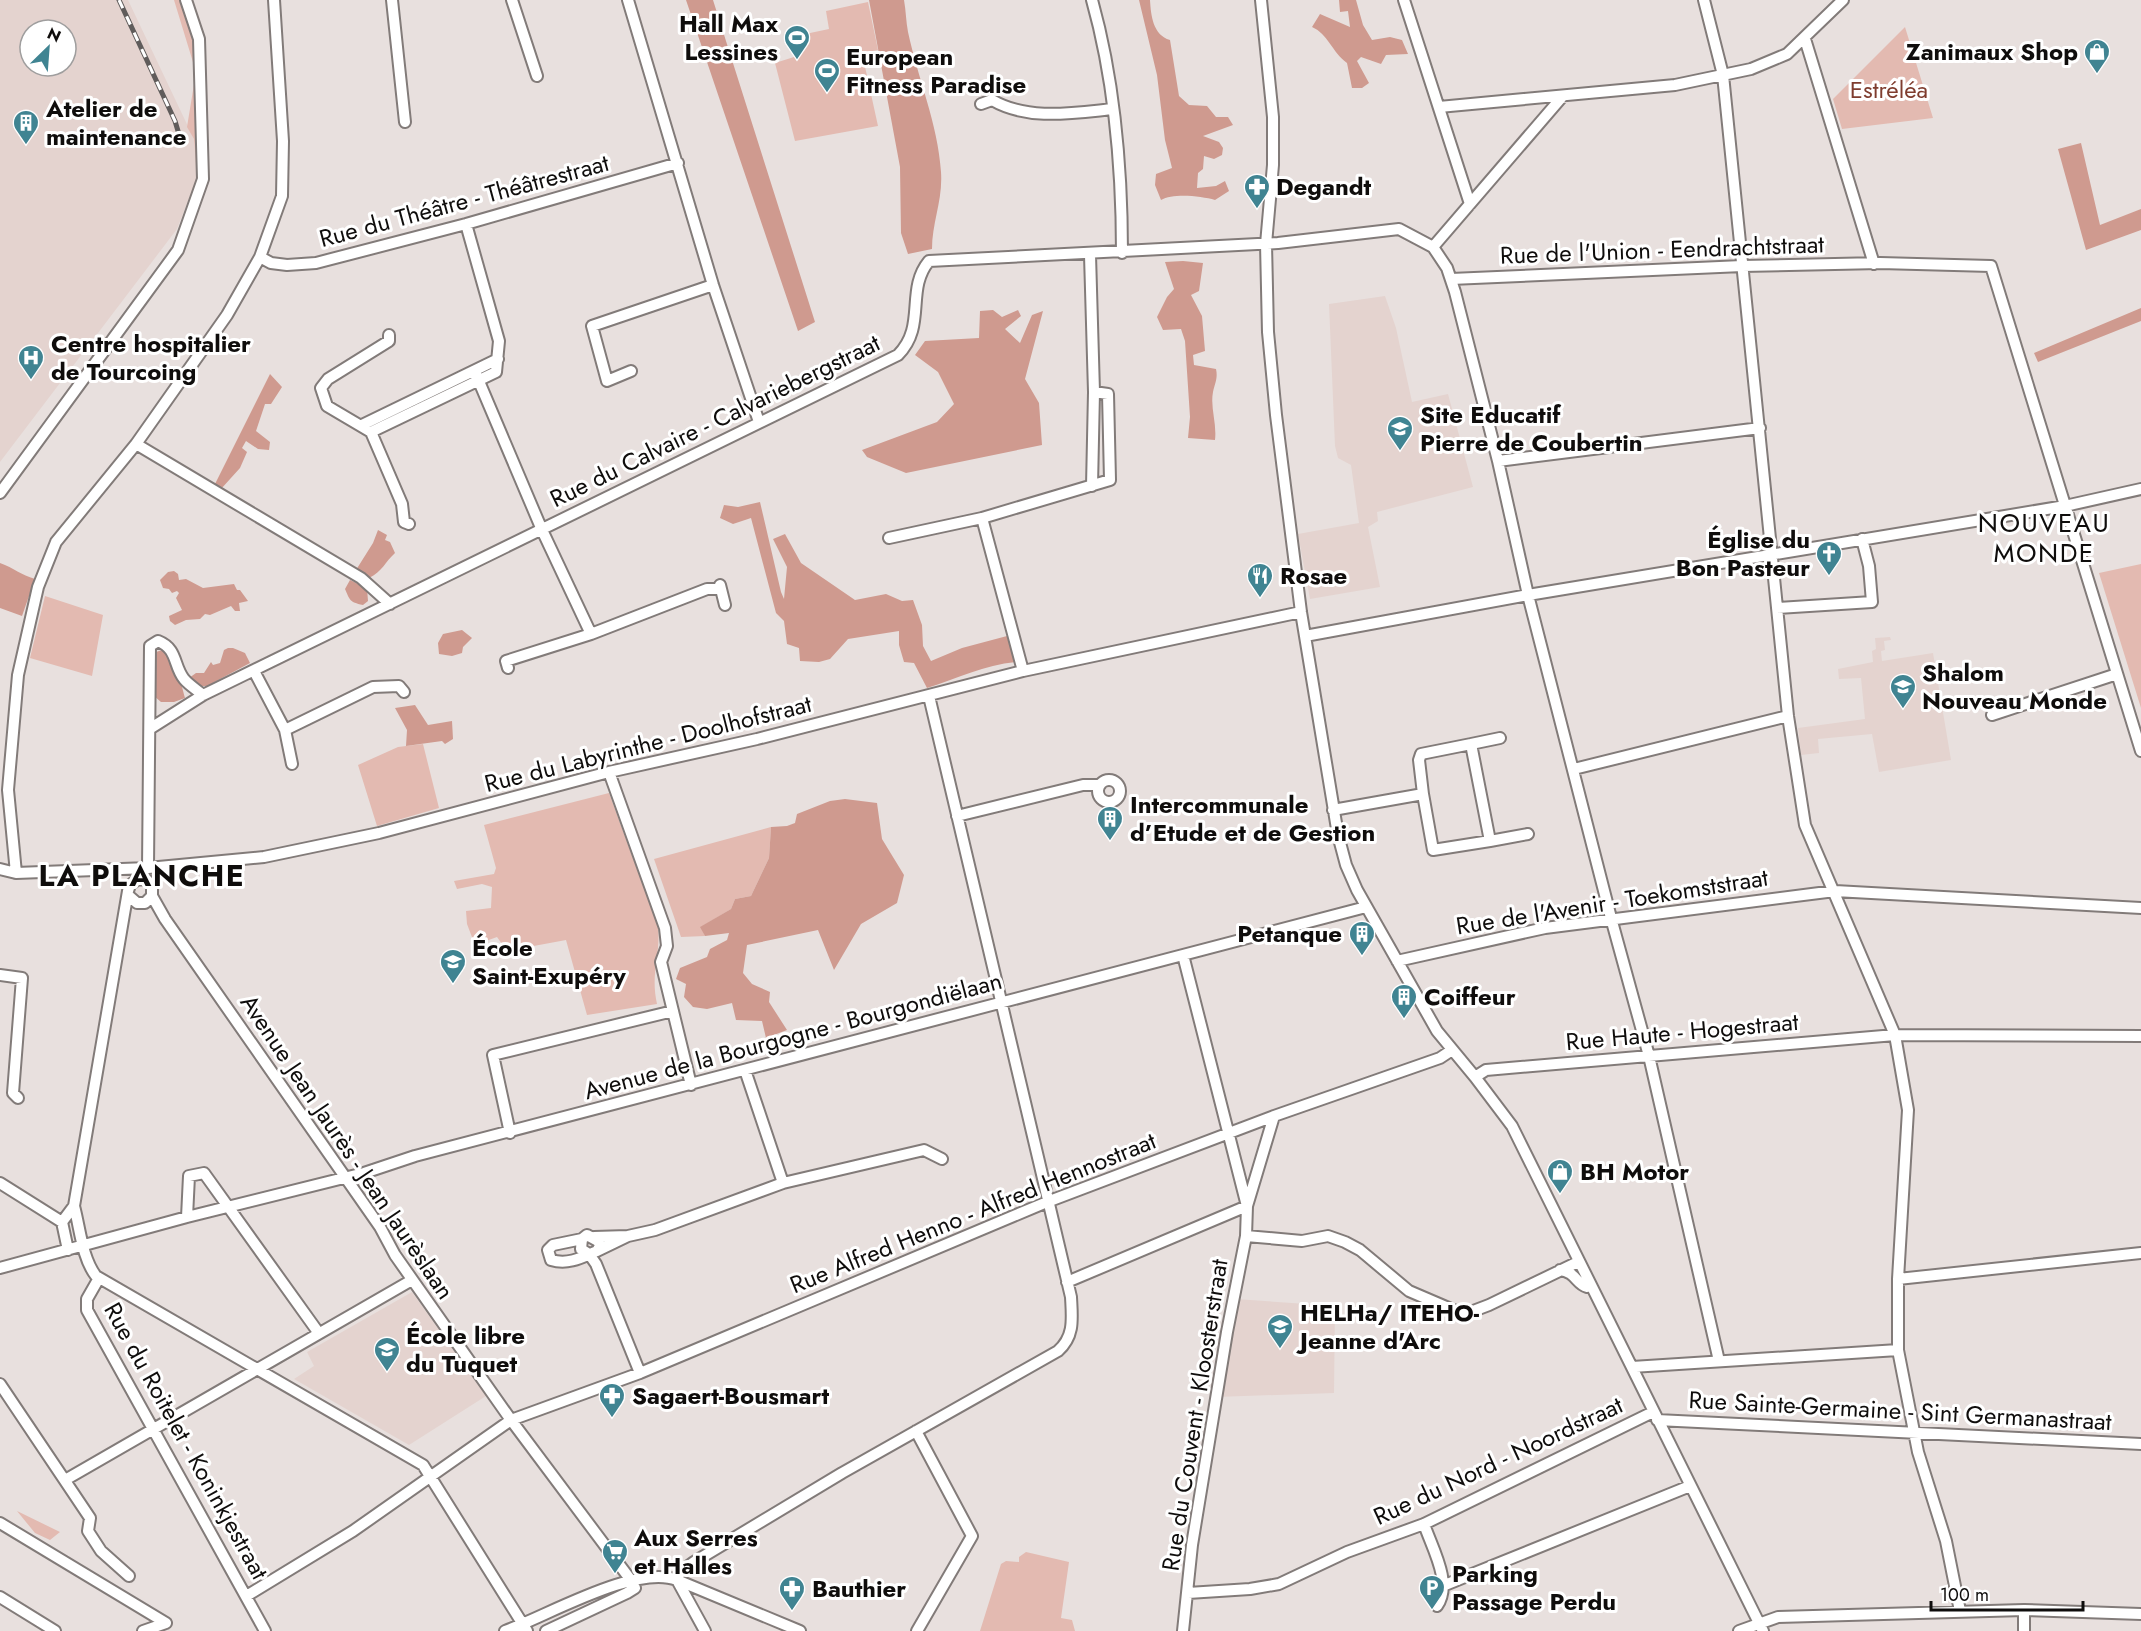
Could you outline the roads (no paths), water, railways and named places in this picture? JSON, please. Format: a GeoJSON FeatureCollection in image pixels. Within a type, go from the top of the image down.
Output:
{"type":"FeatureCollection","features":[{"type":"Feature","properties":{"kind":"street"},"geometry":{"type":"LineString","coordinates":[[0,493],[178,250],[203,179],[199,48],[186,0]]}},
{"type":"Feature","properties":{"kind":"street"},"geometry":{"type":"LineString","coordinates":[[16,873],[9,790],[18,675],[38,587],[56,542],[136,444],[227,315],[260,257],[282,196],[283,141],[274,0]]}},
{"type":"Feature","properties":{"kind":"street"},"geometry":{"type":"LineString","coordinates":[[392,0],[405,122]]}},
{"type":"Feature","properties":{"kind":"street"},"geometry":{"type":"LineString","coordinates":[[512,0],[537,76]]}},
{"type":"Feature","properties":{"kind":"street"},"geometry":{"type":"LineString","coordinates":[[627,0],[713,285],[759,422]]}},
{"type":"Feature","properties":{"kind":"street"},"geometry":{"type":"LineString","coordinates":[[1092,0],[1102,37],[1120,163],[1122,253]]}},
{"type":"Feature","properties":{"kind":"street"},"geometry":{"type":"LineString","coordinates":[[1261,0],[1273,117],[1273,175],[1266,244],[1268,332],[1275,415],[1301,612],[1333,810],[1346,865],[1366,907],[1437,1031],[1512,1126],[1590,1288],[1632,1366],[1761,1627]]}},
{"type":"Feature","properties":{"kind":"street"},"geometry":{"type":"LineString","coordinates":[[1404,0],[1470,204]]}},
{"type":"Feature","properties":{"kind":"street"},"geometry":{"type":"LineString","coordinates":[[1704,0],[1723,75],[1788,716],[1805,825],[1836,891],[1895,1035],[1908,1110],[1898,1279],[1898,1350],[1914,1432],[1946,1540],[1960,1611]]}},
{"type":"Feature","properties":{"kind":"street"},"geometry":{"type":"LineString","coordinates":[[1439,107],[1675,85],[1772,63],[1805,39],[1844,0]]}},
{"type":"Feature","properties":{"kind":"street"},"geometry":{"type":"LineString","coordinates":[[1805,39],[1874,264]]}},
{"type":"Feature","properties":{"kind":"street"},"geometry":{"type":"LineString","coordinates":[[1562,97],[1433,247],[1448,268],[1498,461],[1528,595],[1649,1056],[1719,1361]]}},
{"type":"Feature","properties":{"kind":"street"},"geometry":{"type":"LineString","coordinates":[[981,104],[992,100],[1018,112],[1041,113],[1113,109]]}},
{"type":"Feature","properties":{"kind":"street","name":"Rue du Théâtre - Théâtrestraat"},"geometry":{"type":"LineString","coordinates":[[260,257],[271,263],[288,265],[316,262],[466,224],[678,163]]}},
{"type":"Feature","properties":{"kind":"street"},"geometry":{"type":"LineString","coordinates":[[367,429],[476,377],[496,372],[499,341],[466,224]]}},
{"type":"Feature","properties":{"kind":"street","name":"Rue du Calvaire - Calvariebergstraat"},"geometry":{"type":"LineString","coordinates":[[151,728],[203,695],[898,355],[909,344],[912,335],[920,272],[929,261],[1090,255],[1266,244],[1399,230],[1433,247]]}},
{"type":"Feature","properties":{"kind":"street"},"geometry":{"type":"LineString","coordinates":[[1090,255],[1094,392],[1092,486]]}},
{"type":"Feature","properties":{"kind":"street","name":"Rue de l'Union - Eendrachtstraat"},"geometry":{"type":"LineString","coordinates":[[1451,279],[1742,266],[1874,264],[1991,266],[2065,506]]}},
{"type":"Feature","properties":{"kind":"street"},"geometry":{"type":"LineString","coordinates":[[631,371],[606,381],[592,326],[713,285]]}},
{"type":"Feature","properties":{"kind":"street"},"geometry":{"type":"LineString","coordinates":[[389,335],[389,341],[328,379],[321,388],[327,406],[367,429],[402,504],[404,522],[409,524]]}},
{"type":"Feature","properties":{"kind":"street"},"geometry":{"type":"LineString","coordinates":[[476,377],[542,530]]}},
{"type":"Feature","properties":{"kind":"street"},"geometry":{"type":"LineString","coordinates":[[889,538],[982,518],[1110,480],[1108,394],[1094,392]]}},
{"type":"Feature","properties":{"kind":"street"},"geometry":{"type":"LineString","coordinates":[[1498,461],[1760,428]]}},
{"type":"Feature","properties":{"kind":"street"},"geometry":{"type":"LineString","coordinates":[[136,444],[362,578],[390,604]]}},
{"type":"Feature","properties":{"kind":"street"},"geometry":{"type":"LineString","coordinates":[[1305,636],[1528,595],[2065,506],[2141,489]]}},
{"type":"Feature","properties":{"kind":"street"},"geometry":{"type":"LineString","coordinates":[[2065,506],[2141,751]]}},
{"type":"Feature","properties":{"kind":"street"},"geometry":{"type":"LineString","coordinates":[[982,518],[1023,671]]}},
{"type":"Feature","properties":{"kind":"street","name":"Rue du Calvaire - Calvariebergstraat"},"geometry":{"type":"LineString","coordinates":[[542,530],[591,634]]}},
{"type":"Feature","properties":{"kind":"street"},"geometry":{"type":"LineString","coordinates":[[1777,608],[1872,602],[1869,566],[1862,539]]}},
{"type":"Feature","properties":{"kind":"street"},"geometry":{"type":"LineString","coordinates":[[508,668],[506,661],[591,634],[707,589],[720,586],[725,604]]}},
{"type":"Feature","properties":{"kind":"street","name":"Rue du Labyrinthe - Doolhofstraat"},"geometry":{"type":"LineString","coordinates":[[0,869],[16,873],[145,871],[264,857],[379,833],[609,772],[757,739],[1023,671],[1301,612]]}},
{"type":"Feature","properties":{"kind":"street"},"geometry":{"type":"LineString","coordinates":[[129,896],[134,902],[141,904],[152,896],[145,871],[151,728],[150,646],[158,641],[168,645],[183,677],[203,695]]}},
{"type":"Feature","properties":{"kind":"street"},"geometry":{"type":"LineString","coordinates":[[254,671],[285,730],[292,764]]}},
{"type":"Feature","properties":{"kind":"street"},"geometry":{"type":"LineString","coordinates":[[1992,715],[2116,675]]}},
{"type":"Feature","properties":{"kind":"street"},"geometry":{"type":"LineString","coordinates":[[285,730],[373,687],[399,686],[404,692]]}},
{"type":"Feature","properties":{"kind":"street"},"geometry":{"type":"LineString","coordinates":[[705,1631],[677,1580],[680,1572],[916,1431],[1058,1352],[1068,1343],[1072,1319],[1067,1282],[929,696]]}},
{"type":"Feature","properties":{"kind":"street"},"geometry":{"type":"LineString","coordinates":[[1574,769],[1788,716]]}},
{"type":"Feature","properties":{"kind":"street"},"geometry":{"type":"LineString","coordinates":[[1500,738],[1421,754],[1419,760],[1423,794],[1433,850],[1528,834]]}},
{"type":"Feature","properties":{"kind":"street"},"geometry":{"type":"LineString","coordinates":[[1472,744],[1490,841]]}},
{"type":"Feature","properties":{"kind":"street"},"geometry":{"type":"LineString","coordinates":[[609,772],[666,928],[667,946],[661,962],[692,1085]]}},
{"type":"Feature","properties":{"kind":"street"},"geometry":{"type":"LineString","coordinates":[[957,816],[1083,785],[1100,785]]}},
{"type":"Feature","properties":{"kind":"street"},"geometry":{"type":"LineString","coordinates":[[1333,810],[1423,794]]}},
{"type":"Feature","properties":{"kind":"street"},"geometry":{"type":"LineString","coordinates":[[145,871],[150,883]]}},
{"type":"Feature","properties":{"kind":"street","name":"Rue du Roitelet - Koninkjestraat"},"geometry":{"type":"LineString","coordinates":[[62,1222],[74,1206],[130,885],[145,871]]}},
{"type":"Feature","properties":{"kind":"street","name":"Rue de l'Avenir - Toekomststraat"},"geometry":{"type":"LineString","coordinates":[[1397,961],[1488,939],[1611,918],[1836,891],[2141,908]]}},
{"type":"Feature","properties":{"kind":"street","name":"Avenue Jean Jaurès - Jean Jaurèslaan"},"geometry":{"type":"LineString","coordinates":[[152,896],[165,919],[380,1227],[412,1280],[511,1420],[630,1579]]}},
{"type":"Feature","properties":{"kind":"street","name":"Avenue de la Bourgogne - Bourgondiëlaan"},"geometry":{"type":"LineString","coordinates":[[0,1268],[1366,907]]}},
{"type":"Feature","properties":{"kind":"street","name":"Rue du Couvent - Kloosterstraat"},"geometry":{"type":"LineString","coordinates":[[1183,955],[1247,1206]]}},
{"type":"Feature","properties":{"kind":"street"},"geometry":{"type":"LineString","coordinates":[[0,975],[22,978],[13,1093],[18,1098]]}},
{"type":"Feature","properties":{"kind":"street"},"geometry":{"type":"LineString","coordinates":[[510,1133],[493,1054],[672,1011]]}},
{"type":"Feature","properties":{"kind":"street","name":"Rue Haute - Hogestraat"},"geometry":{"type":"LineString","coordinates":[[1475,1077],[1486,1070],[1895,1035],[2141,1036]]}},
{"type":"Feature","properties":{"kind":"street","name":"Rue Alfred Henno - Alfred Hennostraat"},"geometry":{"type":"LineString","coordinates":[[248,1595],[353,1531],[511,1420],[640,1373],[1047,1202],[1229,1132],[1440,1058],[1452,1050]]}},
{"type":"Feature","properties":{"kind":"street"},"geometry":{"type":"LineString","coordinates":[[745,1071],[783,1183]]}},
{"type":"Feature","properties":{"kind":"street","name":"Rue du Couvent - Kloosterstraat"},"geometry":{"type":"LineString","coordinates":[[1183,1631],[1192,1545],[1246,1236],[1247,1206],[1274,1116]]}},
{"type":"Feature","properties":{"kind":"street"},"geometry":{"type":"LineString","coordinates":[[628,1236],[564,1264],[551,1260],[548,1250],[553,1245],[588,1238],[628,1236],[655,1230],[783,1183],[924,1150],[942,1159]]}},
{"type":"Feature","properties":{"kind":"street"},"geometry":{"type":"LineString","coordinates":[[187,1217],[189,1176],[204,1173],[318,1332]]}},
{"type":"Feature","properties":{"kind":"street"},"geometry":{"type":"LineString","coordinates":[[0,1183],[62,1222],[68,1250]]}},
{"type":"Feature","properties":{"kind":"street","name":"Rue du Roitelet - Koninkjestraat"},"geometry":{"type":"LineString","coordinates":[[74,1206],[84,1239],[82,1246],[92,1270],[99,1278],[87,1299],[87,1310],[248,1595],[265,1631]]}},
{"type":"Feature","properties":{"kind":"street"},"geometry":{"type":"LineString","coordinates":[[1067,1282],[1247,1206]]}},
{"type":"Feature","properties":{"kind":"street"},"geometry":{"type":"LineString","coordinates":[[1246,1236],[1302,1241],[1328,1236],[1360,1251],[1409,1291],[1458,1312],[1468,1313],[1578,1262]]}},
{"type":"Feature","properties":{"kind":"street"},"geometry":{"type":"LineString","coordinates":[[588,1238],[580,1249],[593,1253]]}},
{"type":"Feature","properties":{"kind":"street"},"geometry":{"type":"LineString","coordinates":[[588,1238],[600,1246],[593,1253]]}},
{"type":"Feature","properties":{"kind":"street"},"geometry":{"type":"LineString","coordinates":[[593,1253],[640,1373]]}},
{"type":"Feature","properties":{"kind":"street"},"geometry":{"type":"LineString","coordinates":[[1898,1279],[2141,1253]]}},
{"type":"Feature","properties":{"kind":"street"},"geometry":{"type":"LineString","coordinates":[[1560,1270],[1573,1274],[1582,1286],[1590,1288]]}},
{"type":"Feature","properties":{"kind":"street"},"geometry":{"type":"LineString","coordinates":[[99,1278],[423,1464],[525,1627]]}},
{"type":"Feature","properties":{"kind":"street"},"geometry":{"type":"LineString","coordinates":[[65,1480],[318,1332],[412,1280]]}},
{"type":"Feature","properties":{"kind":"street"},"geometry":{"type":"LineString","coordinates":[[1632,1366],[1898,1350]]}},
{"type":"Feature","properties":{"kind":"street"},"geometry":{"type":"LineString","coordinates":[[0,1384],[90,1518],[88,1531],[101,1551],[129,1576]]}},
{"type":"Feature","properties":{"kind":"street","name":"Rue du Nord - Noordstraat"},"geometry":{"type":"LineString","coordinates":[[1188,1593],[1250,1589],[1279,1584],[1347,1552],[1424,1524],[1655,1416]]}},
{"type":"Feature","properties":{"kind":"street","name":"Rue Sainte-Germaine - Sint Germanastraat"},"geometry":{"type":"LineString","coordinates":[[1655,1416],[2141,1444]]}},
{"type":"Feature","properties":{"kind":"street"},"geometry":{"type":"LineString","coordinates":[[916,1431],[972,1536],[917,1631]]}},
{"type":"Feature","properties":{"kind":"street"},"geometry":{"type":"LineString","coordinates":[[1444,1585],[1690,1486]]}},
{"type":"Feature","properties":{"kind":"street"},"geometry":{"type":"LineString","coordinates":[[0,1523],[166,1623],[143,1631]]}},
{"type":"Feature","properties":{"kind":"street"},"geometry":{"type":"LineString","coordinates":[[1424,1524],[1444,1585],[1443,1598],[1437,1606]]}},
{"type":"Feature","properties":{"kind":"street"},"geometry":{"type":"LineString","coordinates":[[505,1631],[525,1627],[630,1579],[662,1576],[677,1580],[800,1631]]}},
{"type":"Feature","properties":{"kind":"street"},"geometry":{"type":"LineString","coordinates":[[546,1631],[627,1593],[635,1588],[630,1579]]}},
{"type":"Feature","properties":{"kind":"street"},"geometry":{"type":"LineString","coordinates":[[0,1597],[55,1631]]}},
{"type":"Feature","properties":{"kind":"street"},"geometry":{"type":"LineString","coordinates":[[2024,1610],[2024,1631]]}},
{"type":"Feature","properties":{"kind":"street"},"geometry":{"type":"LineString","coordinates":[[1739,1631],[1761,1627],[1778,1617],[2024,1610],[2141,1614]]}},
{"type":"Feature","properties":{"kind":"railway"},"geometry":{"type":"LineString","coordinates":[[119,0],[175,121],[181,141]]}},
{"type":"Feature","properties":{"kind":"place","name":"Hall Max Lessines"},"geometry":{"type":"Point","coordinates":[797,61]}},
{"type":"Feature","properties":{"kind":"place","name":"Zanimaux Shop"},"geometry":{"type":"Point","coordinates":[2097,75]}},
{"type":"Feature","properties":{"kind":"place","name":"European Fitness Paradise"},"geometry":{"type":"Point","coordinates":[827,94]}},
{"type":"Feature","properties":{"kind":"place","name":"Atelier de maintenance"},"geometry":{"type":"Point","coordinates":[26,146]}},
{"type":"Feature","properties":{"kind":"place","name":"Degandt"},"geometry":{"type":"Point","coordinates":[1257,210]}},
{"type":"Feature","properties":{"kind":"place","name":"Centre hospitalier de Tourcoing"},"geometry":{"type":"Point","coordinates":[31,381]}},
{"type":"Feature","properties":{"kind":"place","name":"Site Educatif Pierre de Coubertin"},"geometry":{"type":"Point","coordinates":[1400,452]}},
{"type":"Feature","properties":{"kind":"place","name":"Église du Bon Pasteur"},"geometry":{"type":"Point","coordinates":[1829,577]}},
{"type":"Feature","properties":{"kind":"place","name":"Rosae"},"geometry":{"type":"Point","coordinates":[1260,599]}},
{"type":"Feature","properties":{"kind":"place","name":"Shalom Nouveau Monde"},"geometry":{"type":"Point","coordinates":[1903,710]}},
{"type":"Feature","properties":{"kind":"place","name":"Intercommunale d’Etude et de Gestion"},"geometry":{"type":"Point","coordinates":[1110,842]}},
{"type":"Feature","properties":{"kind":"place","name":"Petanque"},"geometry":{"type":"Point","coordinates":[1362,957]}},
{"type":"Feature","properties":{"kind":"place","name":"École Saint-Exupéry"},"geometry":{"type":"Point","coordinates":[453,985]}},
{"type":"Feature","properties":{"kind":"place","name":"Coiffeur"},"geometry":{"type":"Point","coordinates":[1404,1020]}},
{"type":"Feature","properties":{"kind":"place","name":"BH Motor"},"geometry":{"type":"Point","coordinates":[1560,1195]}},
{"type":"Feature","properties":{"kind":"place","name":"HELHa/ ITEHO- Jeanne d'Arc"},"geometry":{"type":"Point","coordinates":[1280,1350]}},
{"type":"Feature","properties":{"kind":"place","name":"École libre du Tuquet"},"geometry":{"type":"Point","coordinates":[387,1373]}},
{"type":"Feature","properties":{"kind":"place","name":"Sagaert-Bousmart"},"geometry":{"type":"Point","coordinates":[612,1419]}},
{"type":"Feature","properties":{"kind":"place","name":"Aux Serres et Halles"},"geometry":{"type":"Point","coordinates":[615,1575]}},
{"type":"Feature","properties":{"kind":"place","name":"Parking Passage Perdu"},"geometry":{"type":"Point","coordinates":[1432,1611]}},
{"type":"Feature","properties":{"kind":"place","name":"Bauthier"},"geometry":{"type":"Point","coordinates":[792,1612]}},
{"type":"Feature","properties":{"kind":"district","name":"NOUVEAU MONDE"},"geometry":{"type":"Point","coordinates":[2044,538]}},
{"type":"Feature","properties":{"kind":"district","name":"LA PLANCHE"},"geometry":{"type":"Point","coordinates":[142,876]}},
{"type":"Feature","properties":{"kind":"park label","name":"Estréléa"},"geometry":{"type":"Point","coordinates":[1889,90]}}]}
